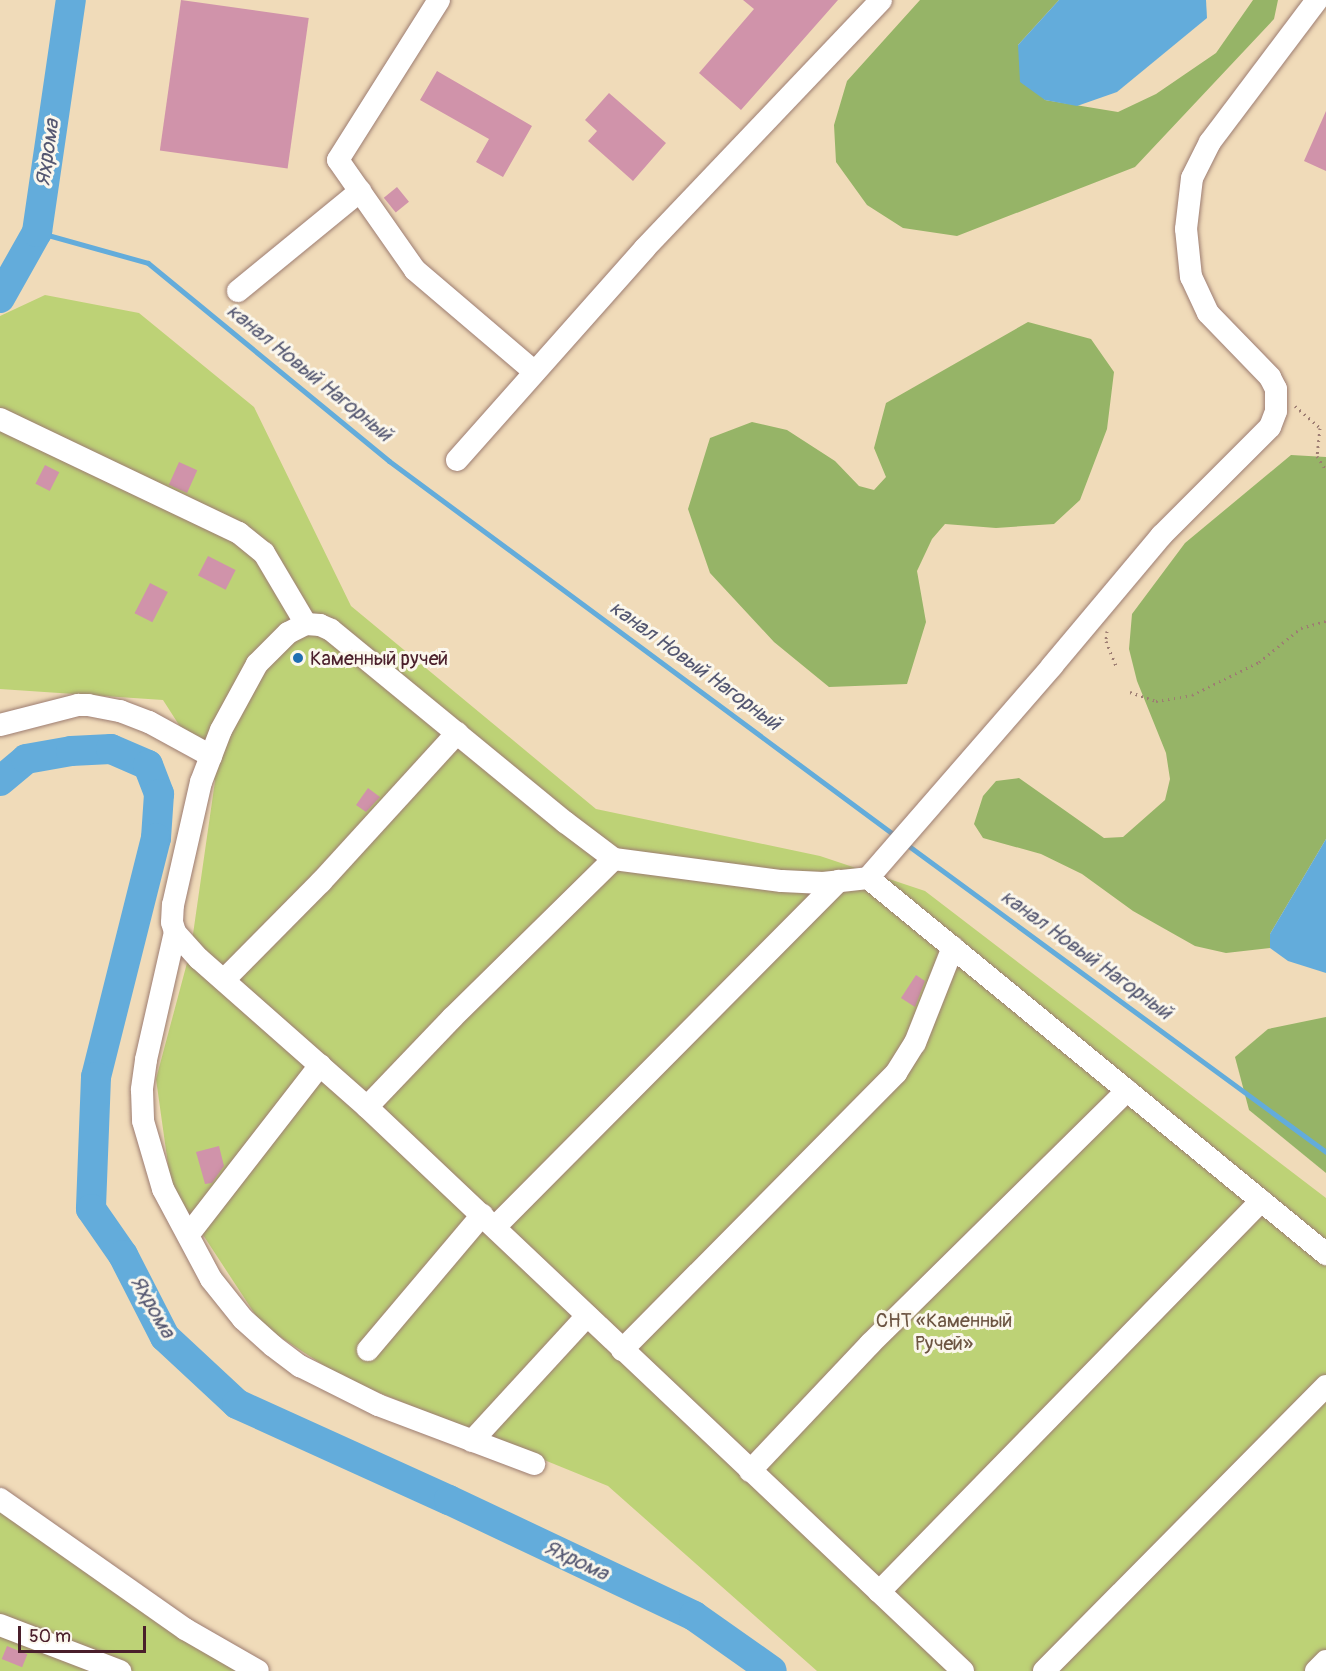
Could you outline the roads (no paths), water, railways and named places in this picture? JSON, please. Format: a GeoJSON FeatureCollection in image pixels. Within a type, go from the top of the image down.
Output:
{"type":"FeatureCollection","features":[{"type":"Feature","properties":{"kind":"street"},"geometry":{"type":"LineString","coordinates":[[439,0],[338,160],[415,270],[535,372]]}},
{"type":"Feature","properties":{"kind":"street"},"geometry":{"type":"LineString","coordinates":[[457,460],[645,249],[881,0]]}},
{"type":"Feature","properties":{"kind":"street"},"geometry":{"type":"LineString","coordinates":[[963,1671],[367,1107],[224,980],[175,932],[172,922],[173,905],[201,782],[221,730],[257,664],[288,633],[306,624],[321,625],[331,630],[614,859],[782,881],[839,881],[868,878],[1052,666],[1161,536],[1270,427],[1276,411],[1276,389],[1270,377],[1208,313],[1191,277],[1186,230],[1192,177],[1210,142],[1317,0]]}},
{"type":"Feature","properties":{"kind":"street"},"geometry":{"type":"LineString","coordinates":[[238,291],[360,191]]}},
{"type":"Feature","properties":{"kind":"street"},"geometry":{"type":"LineString","coordinates":[[0,419],[239,533],[264,553],[306,624]]}},
{"type":"Feature","properties":{"kind":"street"},"geometry":{"type":"LineString","coordinates":[[0,725],[78,705],[88,705],[120,711],[148,722],[211,756]]}},
{"type":"Feature","properties":{"kind":"street"},"geometry":{"type":"LineString","coordinates":[[224,980],[321,882],[457,733]]}},
{"type":"Feature","properties":{"kind":"street"},"geometry":{"type":"LineString","coordinates":[[367,1107],[452,1018],[614,859]]}},
{"type":"Feature","properties":{"kind":"street"},"geometry":{"type":"LineString","coordinates":[[868,878],[1326,1254]]}},
{"type":"Feature","properties":{"kind":"street"},"geometry":{"type":"LineString","coordinates":[[368,1350],[488,1221],[839,881]]}},
{"type":"Feature","properties":{"kind":"street"},"geometry":{"type":"LineString","coordinates":[[175,932],[146,1060],[142,1090],[143,1121],[163,1189],[189,1234],[211,1280],[243,1319],[300,1366],[378,1405],[534,1464]]}},
{"type":"Feature","properties":{"kind":"street"},"geometry":{"type":"LineString","coordinates":[[622,1350],[896,1073],[915,1043],[952,947]]}},
{"type":"Feature","properties":{"kind":"street"},"geometry":{"type":"LineString","coordinates":[[189,1234],[320,1065]]}},
{"type":"Feature","properties":{"kind":"street"},"geometry":{"type":"LineString","coordinates":[[750,1471],[870,1344],[1127,1091]]}},
{"type":"Feature","properties":{"kind":"street"},"geometry":{"type":"LineString","coordinates":[[879,1592],[1261,1201]]}},
{"type":"Feature","properties":{"kind":"street"},"geometry":{"type":"LineString","coordinates":[[472,1441],[587,1316]]}},
{"type":"Feature","properties":{"kind":"street"},"geometry":{"type":"LineString","coordinates":[[1044,1671],[1326,1386]]}},
{"type":"Feature","properties":{"kind":"street"},"geometry":{"type":"LineString","coordinates":[[0,1499],[185,1629],[258,1671]]}},
{"type":"Feature","properties":{"kind":"street"},"geometry":{"type":"LineString","coordinates":[[0,1625],[120,1671]]}},
{"type":"Feature","properties":{"kind":"street"},"geometry":{"type":"LineString","coordinates":[[1316,1671],[1326,1661]]}},
{"type":"Feature","properties":{"kind":"water"},"geometry":{"type":"Polygon","coordinates":[[[1059,0],[1206,0],[1207,18],[1117,92],[1077,106],[1045,100],[1020,82],[1018,45],[1059,0]]]}},
{"type":"Feature","properties":{"kind":"water"},"geometry":{"type":"Polygon","coordinates":[[[1326,839],[1326,973],[1288,961],[1270,948],[1270,934],[1326,839]]]}},
{"type":"Feature","properties":{"kind":"waterway","name":"Яхрома"},"geometry":{"type":"LineString","coordinates":[[0,298],[37,232],[71,0]]}},
{"type":"Feature","properties":{"kind":"waterway","name":"канал Новый Нагорный"},"geometry":{"type":"LineString","coordinates":[[37,232],[148,263],[389,461],[897,837]]}},
{"type":"Feature","properties":{"kind":"waterway","name":"Яхрома"},"geometry":{"type":"LineString","coordinates":[[0,781],[26,759],[71,751],[111,749],[148,765],[159,794],[156,838],[96,1077],[91,1209],[123,1255],[165,1337],[237,1404],[449,1500],[694,1616],[772,1671]]}},
{"type":"Feature","properties":{"kind":"waterway","name":"канал Новый Нагорный"},"geometry":{"type":"LineString","coordinates":[[906,844],[1326,1152]]}},
{"type":"Feature","properties":{"kind":"place","name":"Каменный ручей"},"geometry":{"type":"Point","coordinates":[298,658]}},
{"type":"Feature","properties":{"kind":"park label","name":"СНТ «Каменный Ручей»"},"geometry":{"type":"Point","coordinates":[944,1332]}}]}
